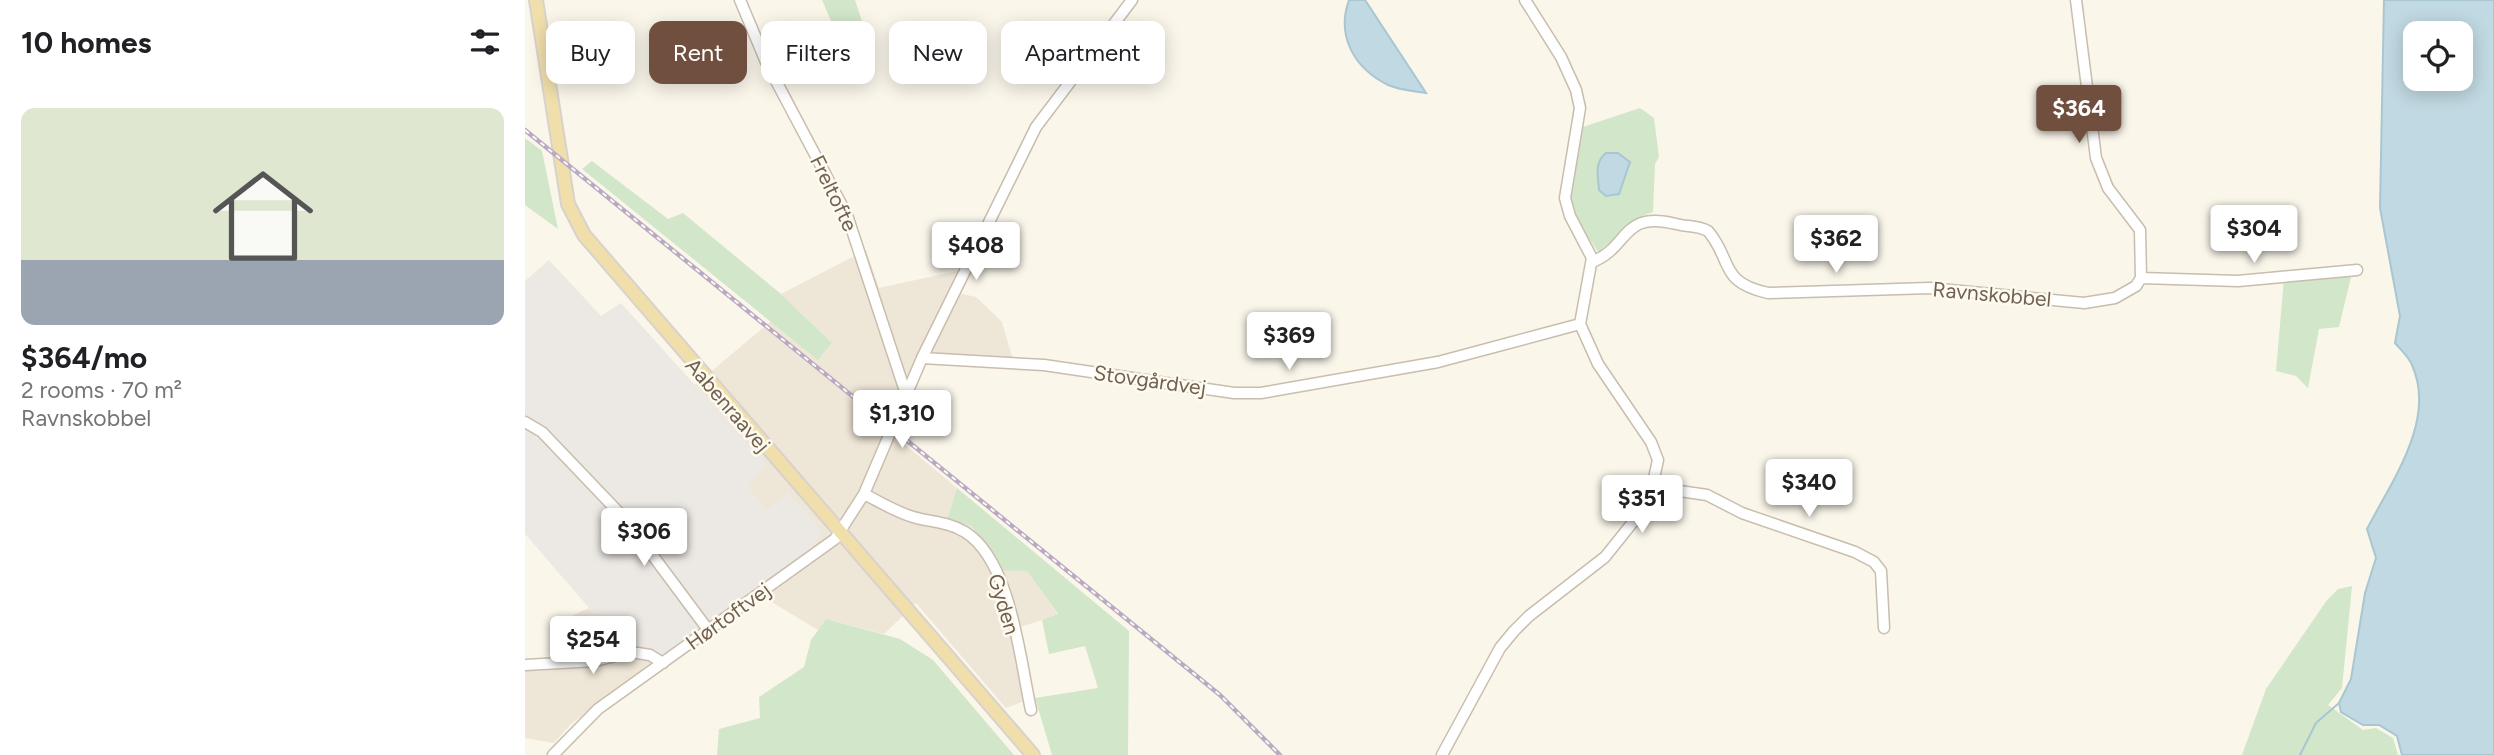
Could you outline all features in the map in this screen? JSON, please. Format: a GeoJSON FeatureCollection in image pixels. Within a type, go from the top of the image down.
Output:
{"type":"FeatureCollection","features":[{"type":"Feature","properties":{"kind":"main road","name":"Aabenraavej"},"geometry":{"type":"LineString","coordinates":[[536,0],[568,204],[578,226],[656,323],[838,536],[1033,755]]}},
{"type":"Feature","properties":{"kind":"street","name":"Freltofte"},"geometry":{"type":"LineString","coordinates":[[740,0],[766,62],[847,215],[907,394]]}},
{"type":"Feature","properties":{"kind":"street"},"geometry":{"type":"LineString","coordinates":[[838,536],[864,494],[922,358],[1036,127],[1132,0]]}},
{"type":"Feature","properties":{"kind":"street"},"geometry":{"type":"LineString","coordinates":[[1443,755],[1500,648],[1529,615],[1605,557],[1633,522],[1652,487],[1658,460],[1655,450],[1598,364],[1580,324],[1592,262],[1565,198],[1580,108],[1576,90],[1561,57],[1525,0]]}},
{"type":"Feature","properties":{"kind":"street"},"geometry":{"type":"LineString","coordinates":[[2076,0],[2096,158],[2108,188],[2140,230],[2141,278],[2238,281],[2357,270]]}},
{"type":"Feature","properties":{"kind":"street","name":"Ravnskobbel"},"geometry":{"type":"LineString","coordinates":[[1592,262],[1646,219],[1657,219],[1708,231],[1733,277],[1744,286],[1768,293],[1930,288],[2084,303],[2115,298],[2136,286],[2141,278]]}},
{"type":"Feature","properties":{"kind":"street","name":"Stovgårdvej"},"geometry":{"type":"LineString","coordinates":[[922,358],[1044,365],[1234,393],[1261,393],[1438,362],[1580,324]]}},
{"type":"Feature","properties":{"kind":"street"},"geometry":{"type":"LineString","coordinates":[[525,422],[542,432],[627,521],[709,631]]}},
{"type":"Feature","properties":{"kind":"street"},"geometry":{"type":"LineString","coordinates":[[1652,487],[1707,495],[1742,513],[1874,562],[1881,571],[1884,628]]}},
{"type":"Feature","properties":{"kind":"street","name":"Gyden"},"geometry":{"type":"LineString","coordinates":[[864,494],[912,517],[963,530],[976,540],[998,574],[1006,595],[1031,710]]}},
{"type":"Feature","properties":{"kind":"street","name":"Hørtoftvej"},"geometry":{"type":"LineString","coordinates":[[553,755],[598,709],[838,536]]}},
{"type":"Feature","properties":{"kind":"street"},"geometry":{"type":"LineString","coordinates":[[525,665],[595,661],[631,652],[650,655],[663,663]]}},
{"type":"Feature","properties":{"kind":"shaded area"},"geometry":{"type":"Polygon","coordinates":[[[866,250],[879,288],[971,268],[958,293],[976,297],[1002,322],[1013,360],[931,361],[922,365],[898,439],[957,488],[947,520],[972,526],[1000,569],[1027,571],[1058,615],[1020,627],[1032,698],[1006,708],[916,603],[884,634],[826,619],[818,630],[765,598],[759,584],[811,548],[789,493],[767,511],[747,487],[765,463],[695,385],[771,321],[819,359],[832,343],[781,294],[866,250]]]}},
{"type":"Feature","properties":{"kind":"shaded area"},"geometry":{"type":"Polygon","coordinates":[[[549,260],[601,316],[621,303],[766,464],[747,487],[767,511],[789,493],[823,532],[811,548],[664,655],[654,650],[624,648],[525,534],[525,281],[549,260]]]}},
{"type":"Feature","properties":{"kind":"shaded area"},"geometry":{"type":"Polygon","coordinates":[[[589,608],[624,648],[654,650],[663,655],[571,724],[554,743],[525,738],[525,661],[557,658],[554,624],[589,608]]]}},
{"type":"Feature","properties":{"kind":"green space"},"geometry":{"type":"Polygon","coordinates":[[[822,0],[855,0],[862,21],[831,21],[822,0]]]}},
{"type":"Feature","properties":{"kind":"green space"},"geometry":{"type":"Polygon","coordinates":[[[1640,108],[1654,118],[1659,157],[1655,164],[1653,212],[1642,216],[1598,252],[1577,220],[1569,199],[1569,178],[1574,157],[1583,127],[1640,108]]]}},
{"type":"Feature","properties":{"kind":"green space"},"geometry":{"type":"Polygon","coordinates":[[[525,138],[542,151],[558,229],[525,205],[525,138]]]}},
{"type":"Feature","properties":{"kind":"green space"},"geometry":{"type":"Polygon","coordinates":[[[592,161],[668,219],[683,213],[781,294],[832,343],[818,360],[582,169],[592,161]]]}},
{"type":"Feature","properties":{"kind":"green space"},"geometry":{"type":"Polygon","coordinates":[[[2352,273],[2339,327],[2319,329],[2308,388],[2296,376],[2276,371],[2284,278],[2352,273]]]}},
{"type":"Feature","properties":{"kind":"green space"},"geometry":{"type":"Polygon","coordinates":[[[957,488],[1129,631],[1128,755],[1052,755],[1035,698],[1098,688],[1085,646],[1049,654],[1042,620],[1058,614],[1027,571],[999,570],[972,526],[947,520],[957,488]]]}},
{"type":"Feature","properties":{"kind":"green space"},"geometry":{"type":"Polygon","coordinates":[[[2352,586],[2342,688],[2328,705],[2363,730],[2376,728],[2393,738],[2398,755],[2242,755],[2266,689],[2327,600],[2338,589],[2352,586]]]}},
{"type":"Feature","properties":{"kind":"green space"},"geometry":{"type":"Polygon","coordinates":[[[826,619],[900,639],[933,660],[1014,755],[717,755],[719,729],[760,718],[759,697],[804,667],[811,640],[826,619]]]}},
{"type":"Feature","properties":{"kind":"water"},"geometry":{"type":"Polygon","coordinates":[[[1349,0],[1365,0],[1426,93],[1388,85],[1366,70],[1357,60],[1351,50],[1345,26],[1349,0]]]}},
{"type":"Feature","properties":{"kind":"water"},"geometry":{"type":"Polygon","coordinates":[[[2384,0],[2494,0],[2494,755],[2402,755],[2397,736],[2379,725],[2363,725],[2341,712],[2339,703],[2351,679],[2365,593],[2376,558],[2367,529],[2408,450],[2419,407],[2418,386],[2412,365],[2395,343],[2400,316],[2380,208],[2384,0]]]}},
{"type":"Feature","properties":{"kind":"water"},"geometry":{"type":"Polygon","coordinates":[[[1606,153],[1618,153],[1630,162],[1619,194],[1606,196],[1599,190],[1598,165],[1606,153]]]}},
{"type":"Feature","properties":{"kind":"waterway"},"geometry":{"type":"LineString","coordinates":[[2300,755],[2316,723],[2339,703]]}},
{"type":"Feature","properties":{"kind":"railway"},"geometry":{"type":"LineString","coordinates":[[525,130],[1220,695],[1280,755]]}}]}
